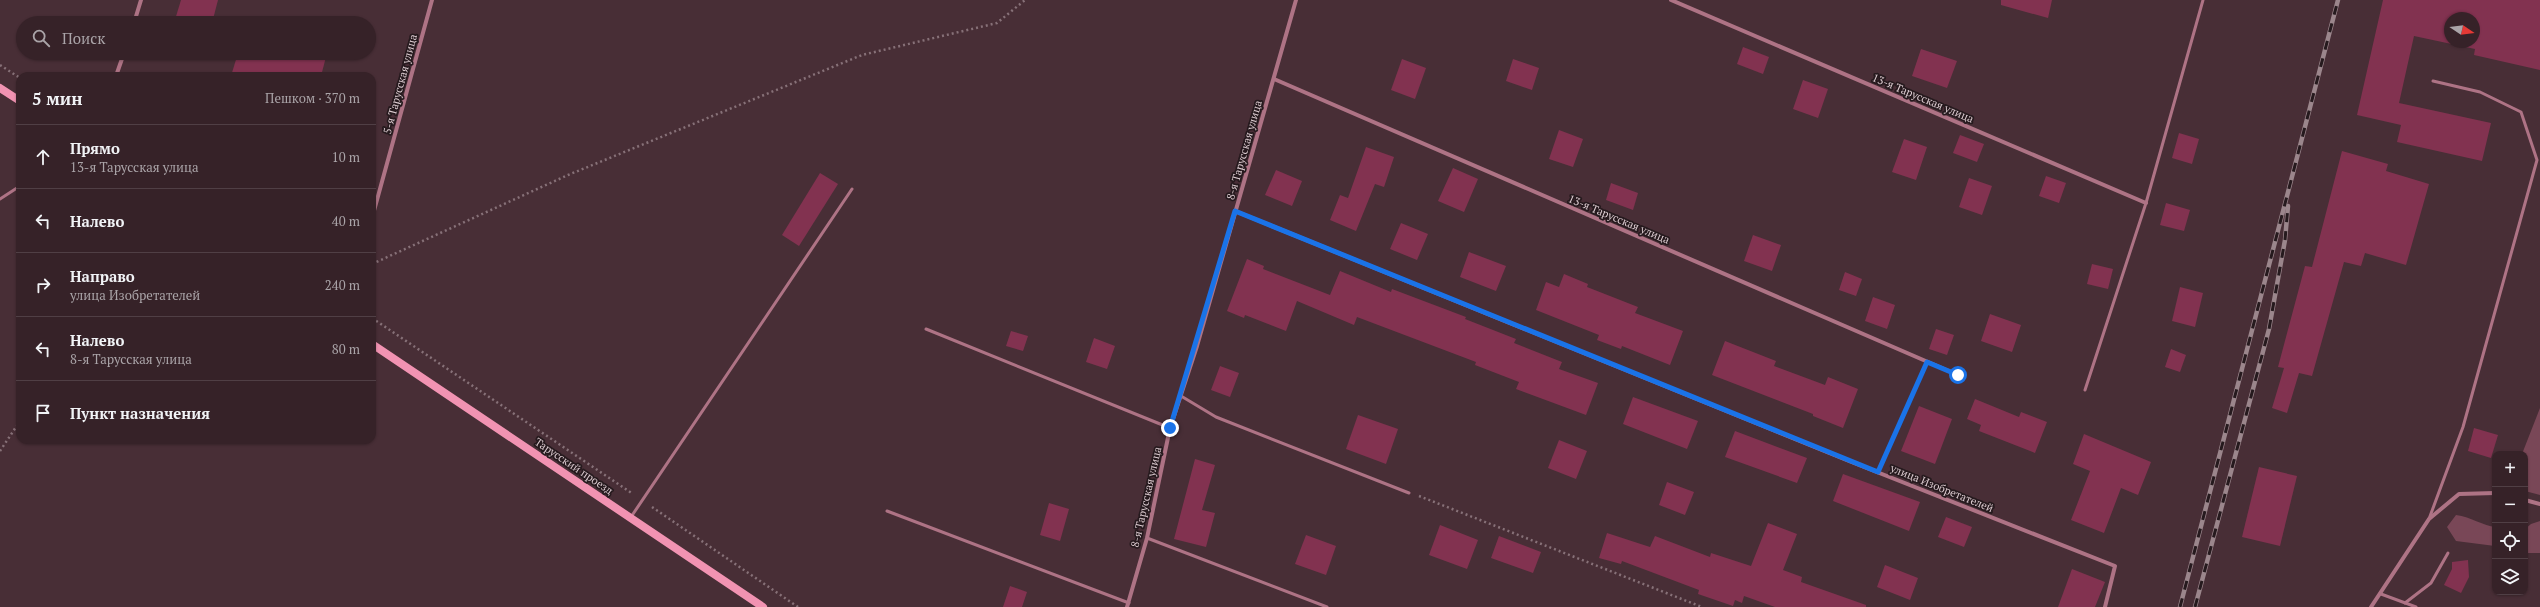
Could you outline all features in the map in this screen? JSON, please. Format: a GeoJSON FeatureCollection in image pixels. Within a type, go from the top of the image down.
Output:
{"type":"FeatureCollection","features":[{"type":"Feature","properties":{"kind":"street"},"geometry":{"type":"LineString","coordinates":[[136,16],[141,0]]}},
{"type":"Feature","properties":{"kind":"street","name":"5-я Тарусская улица"},"geometry":{"type":"LineString","coordinates":[[376,203],[432,0]]}},
{"type":"Feature","properties":{"kind":"street","name":"8-я Тарусская улица"},"geometry":{"type":"LineString","coordinates":[[1128,605],[1146,538],[1170,428],[1181,396],[1296,0]]}},
{"type":"Feature","properties":{"kind":"street","name":"13-я Тарусская улица"},"geometry":{"type":"LineString","coordinates":[[1671,0],[2146,203]]}},
{"type":"Feature","properties":{"kind":"street"},"geometry":{"type":"LineString","coordinates":[[117,72],[122,60]]}},
{"type":"Feature","properties":{"kind":"street","name":"13-я Тарусская улица"},"geometry":{"type":"LineString","coordinates":[[1274,79],[1958,375]]}},
{"type":"Feature","properties":{"kind":"street"},"geometry":{"type":"LineString","coordinates":[[0,88],[16,98]]}},
{"type":"Feature","properties":{"kind":"street","name":"улица Изобретателей"},"geometry":{"type":"LineString","coordinates":[[1235,211],[1878,472],[2115,566],[2105,607]]}},
{"type":"Feature","properties":{"kind":"street","name":"Тарусский проезд"},"geometry":{"type":"LineString","coordinates":[[376,347],[763,607]]}},
{"type":"Feature","properties":{"kind":"street"},"geometry":{"type":"LineString","coordinates":[[2371,607],[2429,519],[2459,494],[2492,493]]}},
{"type":"Feature","properties":{"kind":"street"},"geometry":{"type":"LineString","coordinates":[[2528,501],[2540,504]]}},
{"type":"Feature","properties":{"kind":"lane"},"geometry":{"type":"LineString","coordinates":[[2085,390],[2146,203],[2203,0]]}},
{"type":"Feature","properties":{"kind":"lane"},"geometry":{"type":"LineString","coordinates":[[2429,519],[2463,427],[2537,160],[2521,112],[2480,92],[2433,81]]}},
{"type":"Feature","properties":{"kind":"lane"},"geometry":{"type":"LineString","coordinates":[[0,199],[16,189]]}},
{"type":"Feature","properties":{"kind":"lane"},"geometry":{"type":"LineString","coordinates":[[631,517],[852,189]]}},
{"type":"Feature","properties":{"kind":"lane"},"geometry":{"type":"LineString","coordinates":[[926,329],[1170,428]]}},
{"type":"Feature","properties":{"kind":"lane"},"geometry":{"type":"LineString","coordinates":[[1878,472],[1927,362]]}},
{"type":"Feature","properties":{"kind":"lane"},"geometry":{"type":"LineString","coordinates":[[1181,396],[1216,417],[1409,493]]}},
{"type":"Feature","properties":{"kind":"lane"},"geometry":{"type":"LineString","coordinates":[[887,511],[1128,605]]}},
{"type":"Feature","properties":{"kind":"lane"},"geometry":{"type":"LineString","coordinates":[[1146,538],[1327,607]]}},
{"type":"Feature","properties":{"kind":"lane"},"geometry":{"type":"LineString","coordinates":[[2405,603],[2431,583],[2448,553]]}},
{"type":"Feature","properties":{"kind":"lane"},"geometry":{"type":"LineString","coordinates":[[2381,594],[2416,607]]}},
{"type":"Feature","properties":{"kind":"path"},"geometry":{"type":"LineString","coordinates":[[376,262],[568,176],[862,55],[997,23],[1025,0]]}},
{"type":"Feature","properties":{"kind":"path"},"geometry":{"type":"LineString","coordinates":[[0,65],[16,75]]}},
{"type":"Feature","properties":{"kind":"path"},"geometry":{"type":"LineString","coordinates":[[376,321],[798,607]]}},
{"type":"Feature","properties":{"kind":"path"},"geometry":{"type":"LineString","coordinates":[[0,451],[16,427]]}},
{"type":"Feature","properties":{"kind":"path"},"geometry":{"type":"LineString","coordinates":[[1409,493],[1702,607]]}},
{"type":"Feature","properties":{"kind":"shaded area"},"geometry":{"type":"Polygon","coordinates":[[[2540,408],[2540,495],[2528,492],[2528,451],[2523,451],[2540,408]]]}},
{"type":"Feature","properties":{"kind":"shaded area"},"geometry":{"type":"Polygon","coordinates":[[[2456,515],[2492,526],[2492,546],[2456,541],[2447,527],[2456,515]]]}},
{"type":"Feature","properties":{"kind":"shaded area"},"geometry":{"type":"Polygon","coordinates":[[[2540,521],[2540,553],[2528,553],[2528,526],[2540,521]]]}},
{"type":"Feature","properties":{"kind":"building"},"geometry":{"type":"Polygon","coordinates":[[[181,0],[218,0],[214,16],[176,16],[181,0]]]}},
{"type":"Feature","properties":{"kind":"building"},"geometry":{"type":"Polygon","coordinates":[[[2001,0],[2052,0],[2048,18],[2001,5],[2001,0]]]}},
{"type":"Feature","properties":{"kind":"building"},"geometry":{"type":"Polygon","coordinates":[[[2383,0],[2540,0],[2540,70],[2474,55],[2475,49],[2470,48],[2480,48],[2480,12],[2444,12],[2444,42],[2414,36],[2399,103],[2491,123],[2482,161],[2397,142],[2401,125],[2357,115],[2383,0]]]}},
{"type":"Feature","properties":{"kind":"building"},"geometry":{"type":"Polygon","coordinates":[[[1743,47],[1769,57],[1763,74],[1737,64],[1743,47]]]}},
{"type":"Feature","properties":{"kind":"building"},"geometry":{"type":"Polygon","coordinates":[[[1921,49],[1957,61],[1947,88],[1912,76],[1921,49]]]}},
{"type":"Feature","properties":{"kind":"building"},"geometry":{"type":"Polygon","coordinates":[[[1402,59],[1426,68],[1415,99],[1391,90],[1402,59]]]}},
{"type":"Feature","properties":{"kind":"building"},"geometry":{"type":"Polygon","coordinates":[[[1513,59],[1539,68],[1532,90],[1506,81],[1513,59]]]}},
{"type":"Feature","properties":{"kind":"building"},"geometry":{"type":"Polygon","coordinates":[[[236,60],[325,60],[322,72],[232,72],[236,60]]]}},
{"type":"Feature","properties":{"kind":"building"},"geometry":{"type":"Polygon","coordinates":[[[1803,80],[1828,89],[1818,118],[1793,109],[1803,80]]]}},
{"type":"Feature","properties":{"kind":"building"},"geometry":{"type":"Polygon","coordinates":[[[1559,130],[1583,139],[1573,167],[1549,159],[1559,130]]]}},
{"type":"Feature","properties":{"kind":"building"},"geometry":{"type":"Polygon","coordinates":[[[2179,133],[2199,139],[2192,164],[2172,158],[2179,133]]]}},
{"type":"Feature","properties":{"kind":"building"},"geometry":{"type":"Polygon","coordinates":[[[1960,135],[1984,144],[1977,162],[1953,153],[1960,135]]]}},
{"type":"Feature","properties":{"kind":"building"},"geometry":{"type":"Polygon","coordinates":[[[1904,139],[1927,147],[1916,180],[1892,172],[1904,139]]]}},
{"type":"Feature","properties":{"kind":"building"},"geometry":{"type":"Polygon","coordinates":[[[1366,147],[1394,157],[1384,187],[1375,184],[1356,231],[1330,220],[1340,195],[1348,198],[1366,147]]]}},
{"type":"Feature","properties":{"kind":"building"},"geometry":{"type":"Polygon","coordinates":[[[2342,151],[2388,164],[2386,171],[2429,184],[2406,265],[2365,253],[2361,266],[2344,262],[2312,376],[2299,373],[2287,413],[2272,408],[2284,368],[2278,367],[2305,266],[2312,267],[2342,151]]]}},
{"type":"Feature","properties":{"kind":"building"},"geometry":{"type":"Polygon","coordinates":[[[1453,168],[1478,179],[1464,212],[1438,201],[1453,168]]]}},
{"type":"Feature","properties":{"kind":"building"},"geometry":{"type":"Polygon","coordinates":[[[1276,170],[1302,181],[1292,206],[1265,195],[1276,170]]]}},
{"type":"Feature","properties":{"kind":"building"},"geometry":{"type":"Polygon","coordinates":[[[820,173],[838,184],[799,246],[782,235],[820,173]]]}},
{"type":"Feature","properties":{"kind":"building"},"geometry":{"type":"Polygon","coordinates":[[[2046,176],[2066,183],[2059,203],[2039,196],[2046,176]]]}},
{"type":"Feature","properties":{"kind":"building"},"geometry":{"type":"Polygon","coordinates":[[[1969,178],[1992,186],[1982,215],[1959,207],[1969,178]]]}},
{"type":"Feature","properties":{"kind":"building"},"geometry":{"type":"Polygon","coordinates":[[[1611,183],[1638,193],[1633,210],[1606,200],[1611,183]]]}},
{"type":"Feature","properties":{"kind":"building"},"geometry":{"type":"Polygon","coordinates":[[[2166,203],[2190,210],[2184,231],[2160,225],[2166,203]]]}},
{"type":"Feature","properties":{"kind":"building"},"geometry":{"type":"Polygon","coordinates":[[[1401,223],[1428,234],[1417,260],[1390,249],[1401,223]]]}},
{"type":"Feature","properties":{"kind":"building"},"geometry":{"type":"Polygon","coordinates":[[[1753,235],[1781,245],[1772,271],[1744,261],[1753,235]]]}},
{"type":"Feature","properties":{"kind":"building"},"geometry":{"type":"Polygon","coordinates":[[[1469,252],[1506,266],[1496,291],[1460,277],[1469,252]]]}},
{"type":"Feature","properties":{"kind":"building"},"geometry":{"type":"Polygon","coordinates":[[[1247,259],[1264,266],[1263,269],[1330,295],[1340,271],[1391,292],[1392,289],[1466,317],[1465,319],[1516,339],[1514,343],[1562,362],[1559,369],[1598,383],[1586,415],[1516,389],[1519,382],[1475,365],[1476,362],[1357,317],[1354,325],[1297,301],[1286,331],[1245,315],[1244,318],[1227,311],[1247,259]]]}},
{"type":"Feature","properties":{"kind":"building"},"geometry":{"type":"Polygon","coordinates":[[[2092,264],[2113,269],[2108,289],[2087,284],[2092,264]]]}},
{"type":"Feature","properties":{"kind":"building"},"geometry":{"type":"Polygon","coordinates":[[[1845,272],[1862,279],[1856,296],[1839,290],[1845,272]]]}},
{"type":"Feature","properties":{"kind":"building"},"geometry":{"type":"Polygon","coordinates":[[[1564,274],[1588,284],[1587,287],[1638,307],[1635,313],[1683,331],[1670,365],[1622,346],[1621,349],[1597,340],[1599,335],[1536,310],[1546,282],[1559,287],[1564,274]]]}},
{"type":"Feature","properties":{"kind":"building"},"geometry":{"type":"Polygon","coordinates":[[[2180,287],[2203,293],[2195,327],[2172,321],[2180,287]]]}},
{"type":"Feature","properties":{"kind":"building"},"geometry":{"type":"Polygon","coordinates":[[[1873,297],[1895,305],[1887,329],[1865,321],[1873,297]]]}},
{"type":"Feature","properties":{"kind":"building"},"geometry":{"type":"Polygon","coordinates":[[[1990,314],[2021,325],[2012,352],[1981,341],[1990,314]]]}},
{"type":"Feature","properties":{"kind":"building"},"geometry":{"type":"Polygon","coordinates":[[[1936,329],[1954,335],[1947,355],[1929,349],[1936,329]]]}},
{"type":"Feature","properties":{"kind":"building"},"geometry":{"type":"Polygon","coordinates":[[[1011,331],[1028,336],[1023,351],[1006,346],[1011,331]]]}},
{"type":"Feature","properties":{"kind":"building"},"geometry":{"type":"Polygon","coordinates":[[[1094,338],[1115,346],[1107,369],[1086,362],[1094,338]]]}},
{"type":"Feature","properties":{"kind":"building"},"geometry":{"type":"Polygon","coordinates":[[[1725,341],[1776,361],[1774,366],[1825,385],[1828,377],[1858,389],[1843,428],[1813,416],[1813,414],[1712,375],[1725,341]]]}},
{"type":"Feature","properties":{"kind":"building"},"geometry":{"type":"Polygon","coordinates":[[[2171,349],[2186,355],[2180,372],[2165,367],[2171,349]]]}},
{"type":"Feature","properties":{"kind":"building"},"geometry":{"type":"Polygon","coordinates":[[[1220,366],[1239,373],[1230,397],[1211,390],[1220,366]]]}},
{"type":"Feature","properties":{"kind":"building"},"geometry":{"type":"Polygon","coordinates":[[[1633,397],[1698,421],[1687,449],[1623,424],[1633,397]]]}},
{"type":"Feature","properties":{"kind":"building"},"geometry":{"type":"Polygon","coordinates":[[[1975,399],[2019,417],[2021,412],[2047,422],[2035,453],[1979,431],[1981,425],[1967,419],[1975,399]]]}},
{"type":"Feature","properties":{"kind":"building"},"geometry":{"type":"Polygon","coordinates":[[[1919,406],[1952,419],[1935,464],[1901,451],[1919,406]]]}},
{"type":"Feature","properties":{"kind":"building"},"geometry":{"type":"Polygon","coordinates":[[[1358,415],[1398,429],[1386,464],[1346,449],[1358,415]]]}},
{"type":"Feature","properties":{"kind":"building"},"geometry":{"type":"Polygon","coordinates":[[[2474,428],[2498,435],[2491,458],[2468,451],[2474,428]]]}},
{"type":"Feature","properties":{"kind":"building"},"geometry":{"type":"Polygon","coordinates":[[[1735,431],[1807,458],[1797,483],[1725,457],[1735,431]]]}},
{"type":"Feature","properties":{"kind":"building"},"geometry":{"type":"Polygon","coordinates":[[[2084,434],[2151,462],[2138,495],[2121,488],[2104,533],[2071,520],[2090,471],[2073,464],[2084,434]]]}},
{"type":"Feature","properties":{"kind":"building"},"geometry":{"type":"Polygon","coordinates":[[[1559,440],[1587,451],[1576,479],[1548,468],[1559,440]]]}},
{"type":"Feature","properties":{"kind":"building"},"geometry":{"type":"Polygon","coordinates":[[[1195,459],[1215,465],[1202,510],[1215,513],[1206,547],[1174,539],[1195,459]]]}},
{"type":"Feature","properties":{"kind":"building"},"geometry":{"type":"Polygon","coordinates":[[[2259,467],[2297,476],[2280,546],[2242,537],[2259,467]]]}},
{"type":"Feature","properties":{"kind":"building"},"geometry":{"type":"Polygon","coordinates":[[[1843,474],[1920,502],[1909,531],[1833,501],[1843,474]]]}},
{"type":"Feature","properties":{"kind":"building"},"geometry":{"type":"Polygon","coordinates":[[[1667,482],[1694,492],[1685,515],[1659,505],[1667,482]]]}},
{"type":"Feature","properties":{"kind":"building"},"geometry":{"type":"Polygon","coordinates":[[[1049,503],[1069,509],[1060,541],[1040,535],[1049,503]]]}},
{"type":"Feature","properties":{"kind":"building"},"geometry":{"type":"Polygon","coordinates":[[[1946,517],[1972,527],[1964,547],[1938,537],[1946,517]]]}},
{"type":"Feature","properties":{"kind":"building"},"geometry":{"type":"Polygon","coordinates":[[[1768,523],[1797,534],[1783,570],[1802,577],[1801,582],[1866,605],[1866,607],[1775,607],[1744,596],[1742,603],[1735,600],[1733,606],[1698,594],[1699,590],[1622,561],[1621,564],[1599,558],[1607,533],[1650,547],[1655,536],[1710,557],[1711,553],[1751,566],[1768,523]]]}},
{"type":"Feature","properties":{"kind":"building"},"geometry":{"type":"Polygon","coordinates":[[[1440,525],[1478,540],[1467,569],[1429,555],[1440,525]]]}},
{"type":"Feature","properties":{"kind":"building"},"geometry":{"type":"Polygon","coordinates":[[[1306,535],[1336,546],[1326,575],[1295,564],[1306,535]]]}},
{"type":"Feature","properties":{"kind":"building"},"geometry":{"type":"Polygon","coordinates":[[[1499,536],[1541,552],[1533,573],[1491,558],[1499,536]]]}},
{"type":"Feature","properties":{"kind":"building"},"geometry":{"type":"Polygon","coordinates":[[[2468,560],[2469,577],[2461,593],[2444,585],[2452,569],[2452,562],[2468,560]]]}},
{"type":"Feature","properties":{"kind":"building"},"geometry":{"type":"Polygon","coordinates":[[[1885,565],[1918,578],[1910,600],[1877,587],[1885,565]]]}},
{"type":"Feature","properties":{"kind":"building"},"geometry":{"type":"Polygon","coordinates":[[[2072,569],[2105,582],[2095,607],[2058,607],[2072,569]]]}},
{"type":"Feature","properties":{"kind":"building"},"geometry":{"type":"Polygon","coordinates":[[[1010,586],[1027,592],[1022,607],[1003,607],[1010,586]]]}},
{"type":"Feature","properties":{"kind":"railway"},"geometry":{"type":"LineString","coordinates":[[2180,607],[2338,0]]}},
{"type":"Feature","properties":{"kind":"railway"},"geometry":{"type":"LineString","coordinates":[[2195,607],[2269,329],[2285,240],[2288,206]]}},
{"type":"Feature","properties":{"kind":"route"},"geometry":{"type":"LineString","coordinates":[[1170,428],[1197,346],[1235,211],[1878,472],[1927,362],[1958,375]]}}]}
